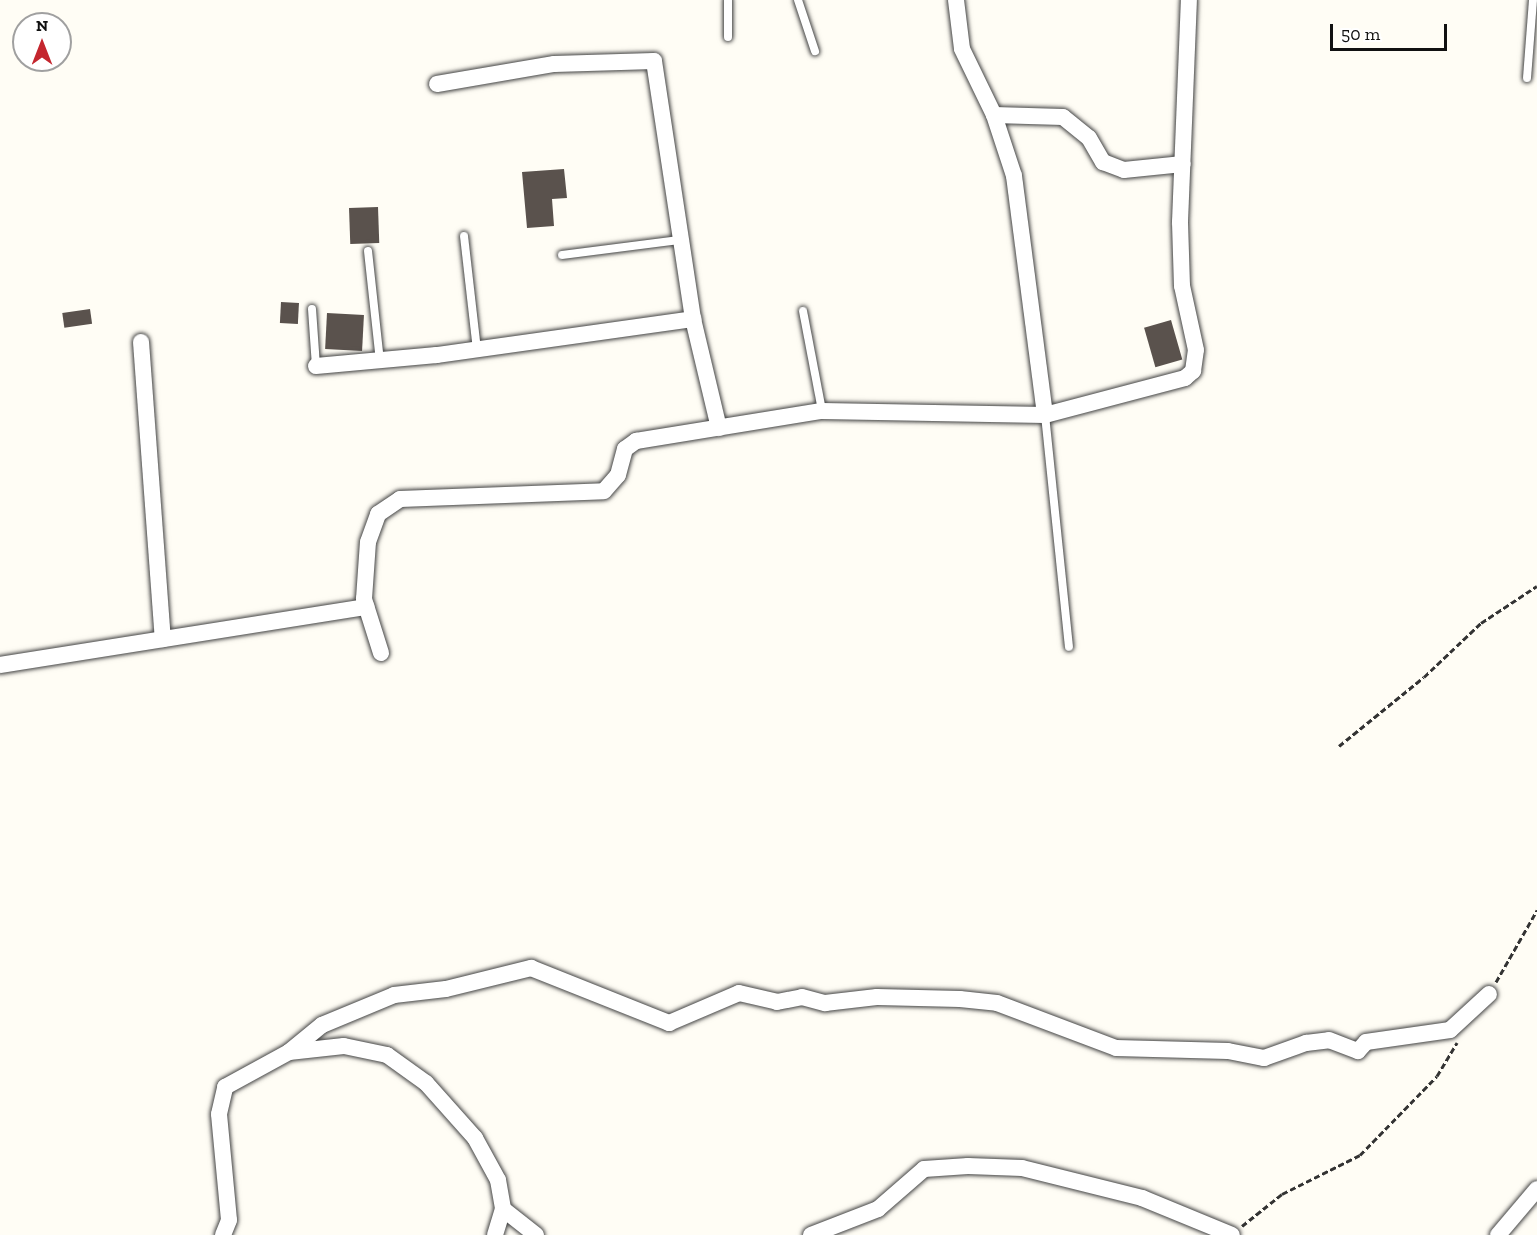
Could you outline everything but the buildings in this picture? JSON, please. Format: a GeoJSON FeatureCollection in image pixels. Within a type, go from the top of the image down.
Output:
{"type":"FeatureCollection","features":[{"type":"Feature","properties":{"kind":"street"},"geometry":{"type":"LineString","coordinates":[[956,0],[962,49],[994,115],[1014,176],[1027,250],[1045,415]]}},
{"type":"Feature","properties":{"kind":"street"},"geometry":{"type":"LineString","coordinates":[[381,653],[366,607],[368,542],[378,514],[392,502],[604,491],[618,475],[625,449],[636,441],[822,411],[1045,415],[1164,385],[1193,371],[1197,350],[1182,286],[1183,164],[1189,0]]}},
{"type":"Feature","properties":{"kind":"street"},"geometry":{"type":"LineString","coordinates":[[437,84],[554,64],[654,61],[679,240],[693,319],[719,428]]}},
{"type":"Feature","properties":{"kind":"street"},"geometry":{"type":"LineString","coordinates":[[994,115],[1063,117],[1089,138],[1103,162],[1124,170],[1183,164]]}},
{"type":"Feature","properties":{"kind":"street"},"geometry":{"type":"LineString","coordinates":[[316,366],[477,350],[693,319]]}},
{"type":"Feature","properties":{"kind":"street"},"geometry":{"type":"LineString","coordinates":[[141,342],[163,639]]}},
{"type":"Feature","properties":{"kind":"street"},"geometry":{"type":"LineString","coordinates":[[0,665],[366,607]]}},
{"type":"Feature","properties":{"kind":"street"},"geometry":{"type":"LineString","coordinates":[[223,1235],[230,1220],[219,1098],[236,1078],[289,1052],[322,1025],[394,994],[446,989],[531,968],[669,1023],[730,994],[747,992],[777,1002],[802,997],[825,1003],[887,996],[960,999],[997,1003],[1116,1048],[1228,1051],[1264,1058],[1306,1043],[1329,1040],[1358,1051],[1366,1042],[1450,1030],[1490,994]]}},
{"type":"Feature","properties":{"kind":"street"},"geometry":{"type":"LineString","coordinates":[[289,1052],[360,1047],[401,1063],[475,1138],[503,1193],[503,1209],[495,1235]]}},
{"type":"Feature","properties":{"kind":"street"},"geometry":{"type":"LineString","coordinates":[[811,1235],[878,1209],[924,1168],[986,1166],[1022,1168],[1142,1198],[1234,1235]]}},
{"type":"Feature","properties":{"kind":"street"},"geometry":{"type":"LineString","coordinates":[[1498,1235],[1537,1190]]}},
{"type":"Feature","properties":{"kind":"street"},"geometry":{"type":"LineString","coordinates":[[503,1209],[536,1235]]}},
{"type":"Feature","properties":{"kind":"lane"},"geometry":{"type":"LineString","coordinates":[[728,0],[728,37]]}},
{"type":"Feature","properties":{"kind":"lane"},"geometry":{"type":"LineString","coordinates":[[798,0],[815,51]]}},
{"type":"Feature","properties":{"kind":"lane"},"geometry":{"type":"LineString","coordinates":[[1527,78],[1533,0]]}},
{"type":"Feature","properties":{"kind":"lane"},"geometry":{"type":"LineString","coordinates":[[464,236],[477,350]]}},
{"type":"Feature","properties":{"kind":"lane"},"geometry":{"type":"LineString","coordinates":[[562,255],[679,240]]}},
{"type":"Feature","properties":{"kind":"lane"},"geometry":{"type":"LineString","coordinates":[[368,251],[380,361]]}},
{"type":"Feature","properties":{"kind":"lane"},"geometry":{"type":"LineString","coordinates":[[312,309],[316,366]]}},
{"type":"Feature","properties":{"kind":"lane"},"geometry":{"type":"LineString","coordinates":[[802,311],[822,411]]}},
{"type":"Feature","properties":{"kind":"lane"},"geometry":{"type":"LineString","coordinates":[[1045,415],[1069,647]]}},
{"type":"Feature","properties":{"kind":"path"},"geometry":{"type":"LineString","coordinates":[[1339,746],[1481,623],[1537,586]]}},
{"type":"Feature","properties":{"kind":"path"},"geometry":{"type":"LineString","coordinates":[[1490,994],[1537,910]]}},
{"type":"Feature","properties":{"kind":"path"},"geometry":{"type":"LineString","coordinates":[[1234,1235],[1248,1218],[1282,1194],[1360,1155],[1437,1076],[1460,1039]]}}]}
